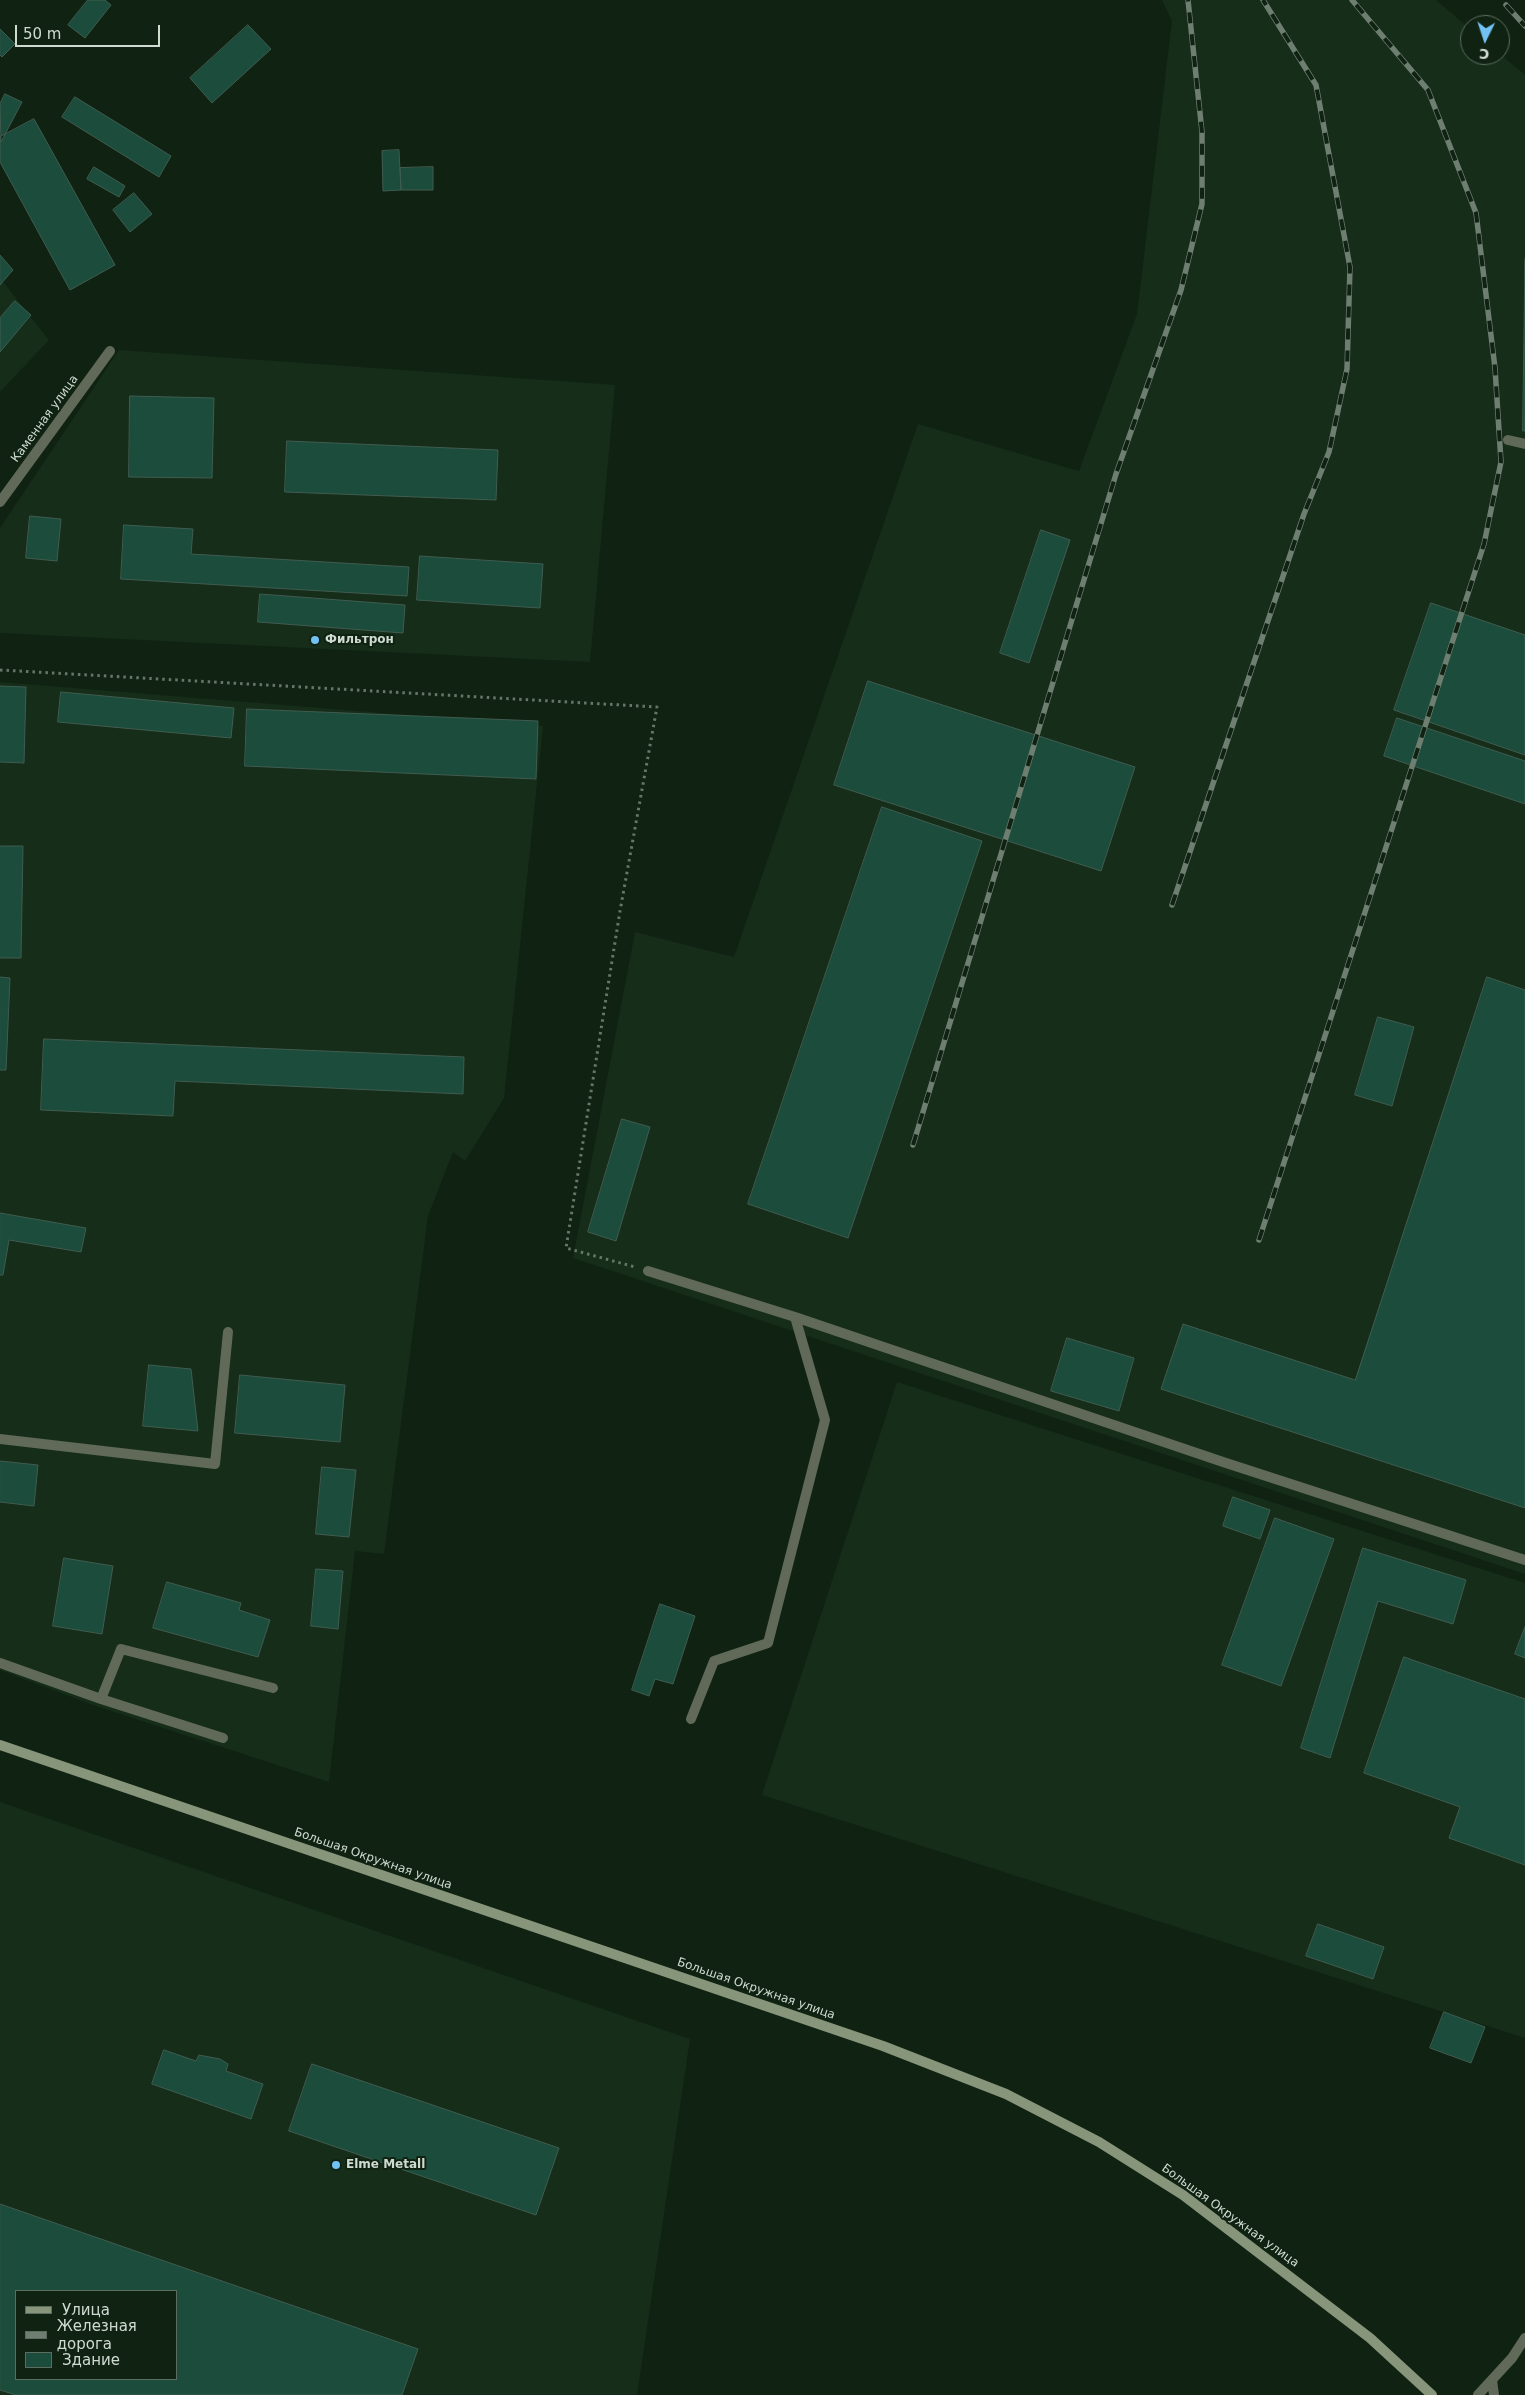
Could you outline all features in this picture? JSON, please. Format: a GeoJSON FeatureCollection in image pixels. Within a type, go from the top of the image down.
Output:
{"type":"FeatureCollection","features":[{"type":"Feature","properties":{"kind":"main road","name":"Большая Окружная улица"},"geometry":{"type":"LineString","coordinates":[[0,1745],[883,2046],[1006,2094],[1099,2142],[1183,2195],[1370,2338],[1432,2395]]}},
{"type":"Feature","properties":{"kind":"street","name":"Каменная улица"},"geometry":{"type":"LineString","coordinates":[[0,502],[110,351]]}},
{"type":"Feature","properties":{"kind":"street"},"geometry":{"type":"LineString","coordinates":[[1508,440],[1525,444]]}},
{"type":"Feature","properties":{"kind":"street"},"geometry":{"type":"LineString","coordinates":[[648,1271],[795,1317],[1223,1462],[1525,1560]]}},
{"type":"Feature","properties":{"kind":"street"},"geometry":{"type":"LineString","coordinates":[[691,1719],[714,1662],[768,1642],[825,1420],[795,1317]]}},
{"type":"Feature","properties":{"kind":"street"},"geometry":{"type":"LineString","coordinates":[[0,1439],[215,1464],[228,1332]]}},
{"type":"Feature","properties":{"kind":"street"},"geometry":{"type":"LineString","coordinates":[[101,1699],[121,1649],[273,1688]]}},
{"type":"Feature","properties":{"kind":"street"},"geometry":{"type":"LineString","coordinates":[[0,1663],[101,1699],[223,1738]]}},
{"type":"Feature","properties":{"kind":"street"},"geometry":{"type":"LineString","coordinates":[[1478,2395],[1512,2358],[1525,2338]]}},
{"type":"Feature","properties":{"kind":"street"},"geometry":{"type":"LineString","coordinates":[[1492,2380],[1494,2395]]}},
{"type":"Feature","properties":{"kind":"path"},"geometry":{"type":"LineString","coordinates":[[0,670],[657,707],[620,911],[566,1248],[648,1271]]}},
{"type":"Feature","properties":{"kind":"shaded area"},"geometry":{"type":"Polygon","coordinates":[[[1162,0],[1436,0],[1460,20],[1460,65],[1510,65],[1510,62],[1525,75],[1525,1574],[573,1258],[635,932],[734,957],[918,424],[1079,471],[1137,314],[1172,21],[1162,0]]]}},
{"type":"Feature","properties":{"kind":"shaded area"},"geometry":{"type":"Polygon","coordinates":[[[0,278],[49,340],[0,392],[0,278]]]}},
{"type":"Feature","properties":{"kind":"shaded area"},"geometry":{"type":"Polygon","coordinates":[[[119,350],[615,385],[590,662],[0,633],[0,528],[119,350]]]}},
{"type":"Feature","properties":{"kind":"shaded area"},"geometry":{"type":"Polygon","coordinates":[[[0,682],[543,726],[504,1098],[465,1161],[453,1152],[428,1216],[384,1554],[355,1551],[329,1782],[93,1705],[0,1670],[0,682]]]}},
{"type":"Feature","properties":{"kind":"shaded area"},"geometry":{"type":"Polygon","coordinates":[[[897,1382],[1525,1583],[1525,2038],[762,1795],[897,1382]]]}},
{"type":"Feature","properties":{"kind":"shaded area","name":"Elme Metall"},"geometry":{"type":"Polygon","coordinates":[[[0,1802],[690,2039],[637,2395],[0,2395],[0,1802]]]}},
{"type":"Feature","properties":{"kind":"building"},"geometry":{"type":"Polygon","coordinates":[[[88,0],[105,0],[111,5],[85,38],[68,25],[88,0]]]}},
{"type":"Feature","properties":{"kind":"building"},"geometry":{"type":"Polygon","coordinates":[[[248,25],[271,49],[212,103],[190,78],[248,25]]]}},
{"type":"Feature","properties":{"kind":"building"},"geometry":{"type":"Polygon","coordinates":[[[0,29],[15,44],[2,57],[0,55],[0,29]]]}},
{"type":"Feature","properties":{"kind":"building"},"geometry":{"type":"Polygon","coordinates":[[[5,94],[22,102],[1,142],[0,104],[5,94]]]}},
{"type":"Feature","properties":{"kind":"building"},"geometry":{"type":"Polygon","coordinates":[[[75,97],[171,156],[159,177],[62,117],[75,97]]]}},
{"type":"Feature","properties":{"kind":"building"},"geometry":{"type":"Polygon","coordinates":[[[34,119],[115,265],[70,290],[0,162],[0,137],[34,119]]]}},
{"type":"Feature","properties":{"kind":"building"},"geometry":{"type":"Polygon","coordinates":[[[399,150],[401,190],[383,191],[382,151],[399,150]]]}},
{"type":"Feature","properties":{"kind":"building"},"geometry":{"type":"Polygon","coordinates":[[[94,167],[125,186],[119,197],[87,179],[94,167]]]}},
{"type":"Feature","properties":{"kind":"building"},"geometry":{"type":"Polygon","coordinates":[[[433,167],[433,190],[401,190],[400,168],[433,167]]]}},
{"type":"Feature","properties":{"kind":"building"},"geometry":{"type":"Polygon","coordinates":[[[134,193],[152,214],[130,232],[113,210],[134,193]]]}},
{"type":"Feature","properties":{"kind":"building"},"geometry":{"type":"Polygon","coordinates":[[[0,255],[13,270],[0,285],[0,255]]]}},
{"type":"Feature","properties":{"kind":"building"},"geometry":{"type":"Polygon","coordinates":[[[1525,259],[1525,431],[1523,431],[1525,259]]]}},
{"type":"Feature","properties":{"kind":"building"},"geometry":{"type":"Polygon","coordinates":[[[15,301],[31,315],[0,352],[0,318],[15,301]]]}},
{"type":"Feature","properties":{"kind":"building"},"geometry":{"type":"Polygon","coordinates":[[[130,396],[214,398],[212,478],[129,477],[130,396]]]}},
{"type":"Feature","properties":{"kind":"building"},"geometry":{"type":"Polygon","coordinates":[[[287,441],[498,450],[496,500],[285,492],[287,441]]]}},
{"type":"Feature","properties":{"kind":"building"},"geometry":{"type":"Polygon","coordinates":[[[30,516],[61,519],[57,561],[26,558],[30,516]]]}},
{"type":"Feature","properties":{"kind":"building"},"geometry":{"type":"Polygon","coordinates":[[[124,525],[193,529],[191,554],[409,567],[407,596],[121,579],[124,525]]]}},
{"type":"Feature","properties":{"kind":"building"},"geometry":{"type":"Polygon","coordinates":[[[1041,530],[1070,540],[1029,663],[1000,653],[1041,530]]]}},
{"type":"Feature","properties":{"kind":"building"},"geometry":{"type":"Polygon","coordinates":[[[420,556],[543,564],[540,608],[417,600],[420,556]]]}},
{"type":"Feature","properties":{"kind":"building"},"geometry":{"type":"Polygon","coordinates":[[[260,594],[405,605],[403,633],[258,622],[260,594]]]}},
{"type":"Feature","properties":{"kind":"building"},"geometry":{"type":"Polygon","coordinates":[[[1431,603],[1525,635],[1525,755],[1394,710],[1431,603]]]}},
{"type":"Feature","properties":{"kind":"building"},"geometry":{"type":"Polygon","coordinates":[[[868,681],[1135,767],[1101,871],[834,785],[868,681]]]}},
{"type":"Feature","properties":{"kind":"building"},"geometry":{"type":"Polygon","coordinates":[[[0,686],[26,687],[24,763],[0,762],[0,686]]]}},
{"type":"Feature","properties":{"kind":"building"},"geometry":{"type":"Polygon","coordinates":[[[61,692],[234,708],[231,738],[58,722],[61,692]]]}},
{"type":"Feature","properties":{"kind":"building"},"geometry":{"type":"Polygon","coordinates":[[[247,709],[538,721],[536,779],[245,766],[247,709]]]}},
{"type":"Feature","properties":{"kind":"building"},"geometry":{"type":"Polygon","coordinates":[[[1397,718],[1525,761],[1525,804],[1384,756],[1397,718]]]}},
{"type":"Feature","properties":{"kind":"building"},"geometry":{"type":"Polygon","coordinates":[[[882,807],[982,841],[848,1238],[748,1204],[882,807]]]}},
{"type":"Feature","properties":{"kind":"building"},"geometry":{"type":"Polygon","coordinates":[[[0,846],[23,846],[21,958],[0,958],[0,846]]]}},
{"type":"Feature","properties":{"kind":"building"},"geometry":{"type":"Polygon","coordinates":[[[0,977],[10,978],[6,1070],[0,1070],[0,977]]]}},
{"type":"Feature","properties":{"kind":"building"},"geometry":{"type":"Polygon","coordinates":[[[1487,977],[1525,990],[1525,1508],[1161,1389],[1183,1324],[1355,1380],[1487,977]]]}},
{"type":"Feature","properties":{"kind":"building"},"geometry":{"type":"Polygon","coordinates":[[[1378,1017],[1414,1027],[1392,1106],[1355,1095],[1378,1017]]]}},
{"type":"Feature","properties":{"kind":"building"},"geometry":{"type":"Polygon","coordinates":[[[44,1039],[464,1057],[463,1094],[175,1081],[173,1116],[41,1110],[44,1039]]]}},
{"type":"Feature","properties":{"kind":"building"},"geometry":{"type":"Polygon","coordinates":[[[622,1119],[650,1127],[616,1241],[588,1232],[622,1119]]]}},
{"type":"Feature","properties":{"kind":"building"},"geometry":{"type":"Polygon","coordinates":[[[0,1213],[86,1228],[81,1252],[9,1240],[3,1275],[0,1275],[0,1213]]]}},
{"type":"Feature","properties":{"kind":"building"},"geometry":{"type":"Polygon","coordinates":[[[1067,1338],[1134,1358],[1119,1411],[1051,1391],[1067,1338]]]}},
{"type":"Feature","properties":{"kind":"building"},"geometry":{"type":"Polygon","coordinates":[[[149,1365],[191,1369],[198,1431],[143,1426],[149,1365]]]}},
{"type":"Feature","properties":{"kind":"building"},"geometry":{"type":"Polygon","coordinates":[[[240,1375],[345,1385],[340,1442],[235,1433],[240,1375]]]}},
{"type":"Feature","properties":{"kind":"building"},"geometry":{"type":"Polygon","coordinates":[[[0,1461],[38,1465],[34,1506],[0,1502],[0,1461]]]}},
{"type":"Feature","properties":{"kind":"building"},"geometry":{"type":"Polygon","coordinates":[[[322,1467],[356,1470],[349,1537],[316,1534],[322,1467]]]}},
{"type":"Feature","properties":{"kind":"building"},"geometry":{"type":"Polygon","coordinates":[[[1233,1497],[1270,1510],[1260,1539],[1223,1526],[1233,1497]]]}},
{"type":"Feature","properties":{"kind":"building"},"geometry":{"type":"Polygon","coordinates":[[[1275,1518],[1334,1539],[1281,1686],[1222,1665],[1275,1518]]]}},
{"type":"Feature","properties":{"kind":"building"},"geometry":{"type":"Polygon","coordinates":[[[1363,1548],[1466,1580],[1453,1624],[1378,1601],[1330,1758],[1301,1748],[1363,1548]]]}},
{"type":"Feature","properties":{"kind":"building"},"geometry":{"type":"Polygon","coordinates":[[[64,1558],[113,1566],[102,1634],[53,1626],[64,1558]]]}},
{"type":"Feature","properties":{"kind":"building"},"geometry":{"type":"Polygon","coordinates":[[[316,1569],[343,1571],[338,1629],[311,1626],[316,1569]]]}},
{"type":"Feature","properties":{"kind":"building"},"geometry":{"type":"Polygon","coordinates":[[[167,1582],[241,1603],[239,1610],[270,1620],[258,1657],[153,1628],[167,1582]]]}},
{"type":"Feature","properties":{"kind":"building"},"geometry":{"type":"Polygon","coordinates":[[[660,1604],[695,1616],[673,1684],[655,1679],[649,1696],[632,1690],[660,1604]]]}},
{"type":"Feature","properties":{"kind":"building"},"geometry":{"type":"Polygon","coordinates":[[[1525,1627],[1525,1658],[1515,1654],[1525,1627]]]}},
{"type":"Feature","properties":{"kind":"building"},"geometry":{"type":"Polygon","coordinates":[[[1404,1657],[1525,1699],[1525,1865],[1449,1838],[1460,1807],[1364,1773],[1404,1657]]]}},
{"type":"Feature","properties":{"kind":"building"},"geometry":{"type":"Polygon","coordinates":[[[1318,1924],[1384,1947],[1373,1979],[1306,1956],[1318,1924]]]}},
{"type":"Feature","properties":{"kind":"building"},"geometry":{"type":"Polygon","coordinates":[[[1444,2012],[1485,2027],[1471,2063],[1430,2048],[1444,2012]]]}},
{"type":"Feature","properties":{"kind":"building"},"geometry":{"type":"Polygon","coordinates":[[[164,2050],[196,2061],[199,2055],[220,2059],[228,2064],[226,2071],[263,2084],[251,2119],[152,2084],[164,2050]]]}},
{"type":"Feature","properties":{"kind":"building"},"geometry":{"type":"Polygon","coordinates":[[[312,2064],[559,2148],[536,2215],[289,2131],[312,2064]]]}},
{"type":"Feature","properties":{"kind":"building"},"geometry":{"type":"Polygon","coordinates":[[[0,2204],[418,2349],[402,2395],[16,2395],[0,2390],[0,2204]]]}},
{"type":"Feature","properties":{"kind":"railway"},"geometry":{"type":"LineString","coordinates":[[913,1145],[1116,474],[1181,290],[1202,204],[1202,132],[1188,0]]}},
{"type":"Feature","properties":{"kind":"railway"},"geometry":{"type":"LineString","coordinates":[[1172,905],[1304,514],[1329,452],[1347,369],[1350,267],[1316,85],[1263,0]]}},
{"type":"Feature","properties":{"kind":"railway"},"geometry":{"type":"LineString","coordinates":[[1259,1240],[1484,544],[1501,462],[1495,368],[1476,213],[1428,90],[1352,0]]}},
{"type":"Feature","properties":{"kind":"railway"},"geometry":{"type":"LineString","coordinates":[[1506,5],[1525,26]]}},
{"type":"Feature","properties":{"kind":"place","name":"Фильтрон"},"geometry":{"type":"Point","coordinates":[315,640]}},
{"type":"Feature","properties":{"kind":"place","name":"Elme Metall"},"geometry":{"type":"Point","coordinates":[336,2165]}}]}
